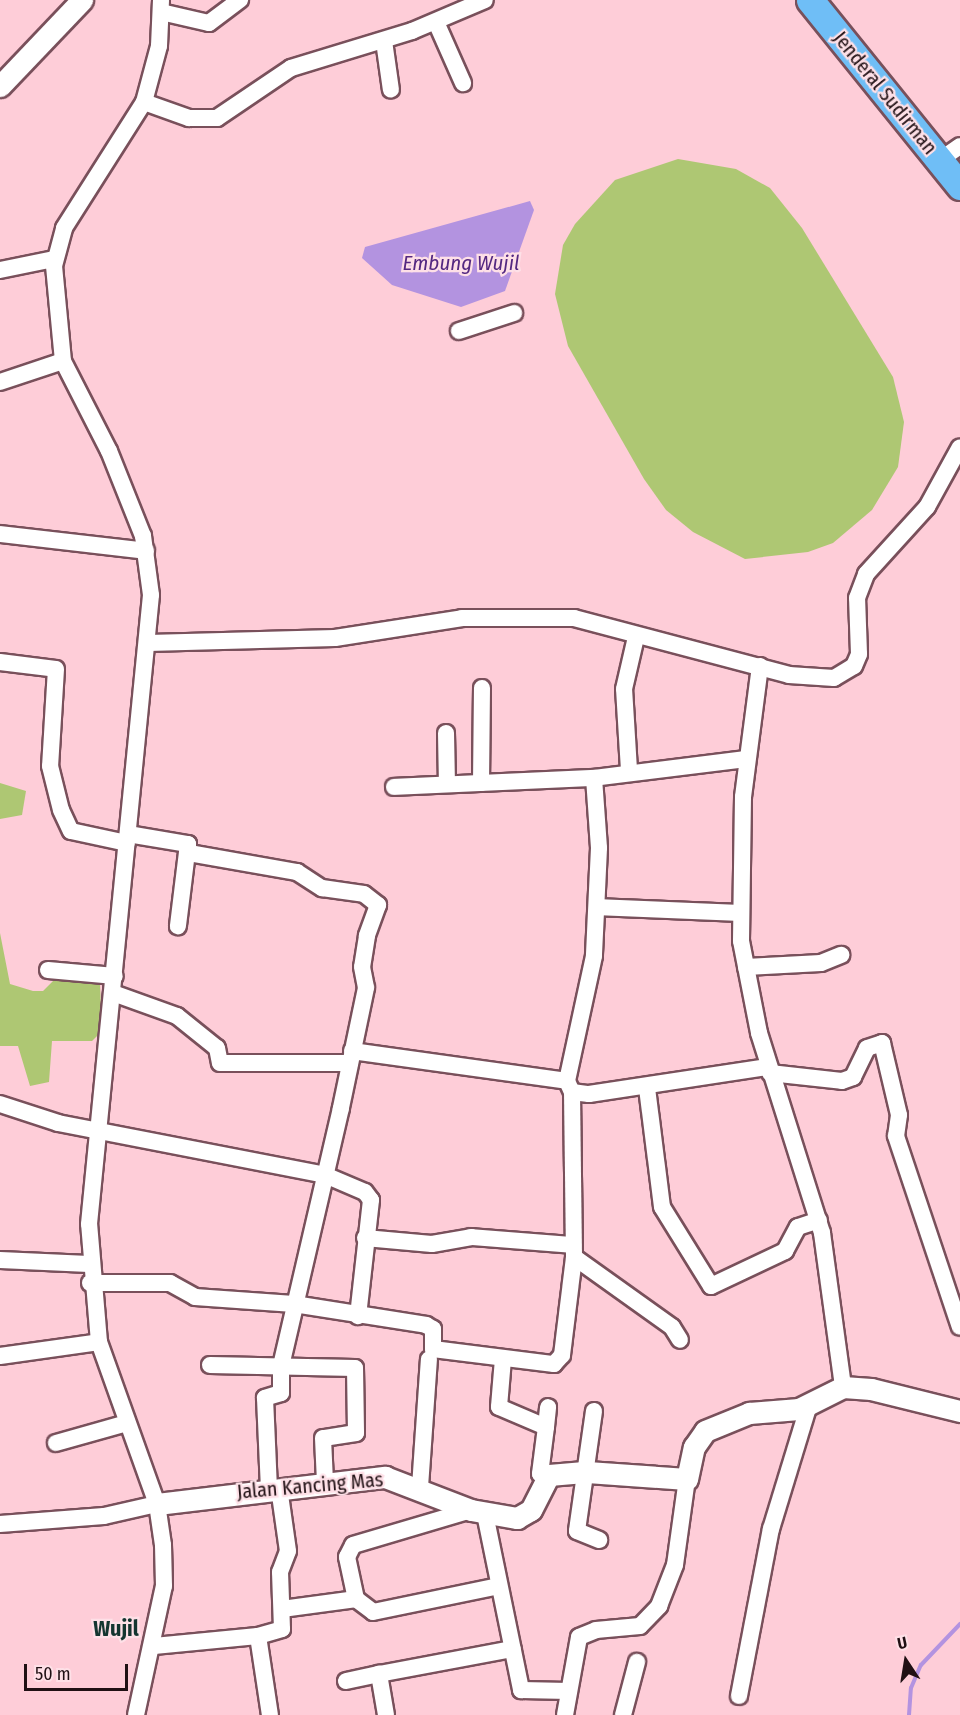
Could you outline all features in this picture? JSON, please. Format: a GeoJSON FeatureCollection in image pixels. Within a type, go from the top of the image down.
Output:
{"type":"FeatureCollection","features":[{"type":"Feature","properties":{"kind":"highway","name":"Jenderal Sudirman"},"geometry":{"type":"LineString","coordinates":[[810,0],[953,154]]}},
{"type":"Feature","properties":{"kind":"highway","name":"Jenderal Sudirman"},"geometry":{"type":"LineString","coordinates":[[831,0],[953,154],[960,186]]}},
{"type":"Feature","properties":{"kind":"street"},"geometry":{"type":"LineString","coordinates":[[0,86],[82,0]]}},
{"type":"Feature","properties":{"kind":"street"},"geometry":{"type":"LineString","coordinates":[[136,1715],[154,1646],[164,1562],[157,1503],[99,1342],[89,1264],[97,1130],[114,985],[148,643],[146,551],[109,451],[63,361],[54,259],[64,228],[144,102],[159,46],[161,6],[209,23],[240,0]]}},
{"type":"Feature","properties":{"kind":"street"},"geometry":{"type":"LineString","coordinates":[[144,102],[189,118],[217,118],[291,68],[436,22],[485,0]]}},
{"type":"Feature","properties":{"kind":"street"},"geometry":{"type":"LineString","coordinates":[[436,22],[464,83]]}},
{"type":"Feature","properties":{"kind":"street"},"geometry":{"type":"LineString","coordinates":[[384,40],[391,90]]}},
{"type":"Feature","properties":{"kind":"street"},"geometry":{"type":"LineString","coordinates":[[0,270],[54,259]]}},
{"type":"Feature","properties":{"kind":"street"},"geometry":{"type":"LineString","coordinates":[[459,331],[514,313]]}},
{"type":"Feature","properties":{"kind":"street"},"geometry":{"type":"LineString","coordinates":[[0,382],[63,361]]}},
{"type":"Feature","properties":{"kind":"street"},"geometry":{"type":"LineString","coordinates":[[148,643],[335,638],[491,617],[574,618],[636,636],[760,666],[818,679],[834,678],[854,666],[860,586],[927,507],[960,447]]}},
{"type":"Feature","properties":{"kind":"street"},"geometry":{"type":"LineString","coordinates":[[0,534],[146,551]]}},
{"type":"Feature","properties":{"kind":"street"},"geometry":{"type":"LineString","coordinates":[[629,770],[624,688],[636,636]]}},
{"type":"Feature","properties":{"kind":"street"},"geometry":{"type":"LineString","coordinates":[[0,662],[56,669],[50,766],[61,810],[71,831],[127,838],[183,841],[189,853],[178,926]]}},
{"type":"Feature","properties":{"kind":"street"},"geometry":{"type":"LineString","coordinates":[[760,666],[746,759],[739,913],[746,967],[769,1070],[819,1220],[843,1388]]}},
{"type":"Feature","properties":{"kind":"street"},"geometry":{"type":"LineString","coordinates":[[481,783],[482,688]]}},
{"type":"Feature","properties":{"kind":"street"},"geometry":{"type":"LineString","coordinates":[[446,733],[447,784]]}},
{"type":"Feature","properties":{"kind":"street"},"geometry":{"type":"LineString","coordinates":[[394,787],[594,778],[629,770],[746,759]]}},
{"type":"Feature","properties":{"kind":"street"},"geometry":{"type":"LineString","coordinates":[[90,1283],[171,1283],[195,1296],[294,1304],[426,1325],[433,1329],[431,1348],[503,1359],[558,1364],[573,1251],[569,1087],[594,956],[597,907],[594,778]]}},
{"type":"Feature","properties":{"kind":"street"},"geometry":{"type":"LineString","coordinates":[[154,1646],[258,1636],[281,1631],[280,1572],[288,1551],[274,1489],[265,1398],[281,1394],[280,1366],[366,988],[362,967],[367,936],[378,905],[373,898],[330,891],[297,872],[189,853]]}},
{"type":"Feature","properties":{"kind":"street"},"geometry":{"type":"LineString","coordinates":[[597,907],[739,913]]}},
{"type":"Feature","properties":{"kind":"street"},"geometry":{"type":"LineString","coordinates":[[746,967],[821,963],[842,955]]}},
{"type":"Feature","properties":{"kind":"street"},"geometry":{"type":"LineString","coordinates":[[48,969],[114,985],[177,1016],[217,1048],[220,1063],[351,1057],[569,1087],[648,1088],[769,1070],[842,1081],[853,1077],[867,1048],[882,1043],[899,1115],[896,1137],[960,1327]]}},
{"type":"Feature","properties":{"kind":"street"},"geometry":{"type":"LineString","coordinates":[[648,1088],[662,1208],[711,1286],[785,1251],[798,1227],[819,1220]]}},
{"type":"Feature","properties":{"kind":"street"},"geometry":{"type":"LineString","coordinates":[[0,1104],[97,1130],[325,1175],[369,1195],[358,1316]]}},
{"type":"Feature","properties":{"kind":"street"},"geometry":{"type":"LineString","coordinates":[[365,1238],[432,1244],[471,1237],[573,1251],[672,1327],[680,1340]]}},
{"type":"Feature","properties":{"kind":"street"},"geometry":{"type":"LineString","coordinates":[[0,1260],[89,1264]]}},
{"type":"Feature","properties":{"kind":"street"},"geometry":{"type":"LineString","coordinates":[[0,1356],[99,1342]]}},
{"type":"Feature","properties":{"kind":"street"},"geometry":{"type":"LineString","coordinates":[[420,1487],[429,1359]]}},
{"type":"Feature","properties":{"kind":"street"},"geometry":{"type":"LineString","coordinates":[[503,1359],[500,1411],[546,1427]]}},
{"type":"Feature","properties":{"kind":"street"},"geometry":{"type":"LineString","coordinates":[[210,1365],[356,1370],[356,1433],[323,1438],[325,1482]]}},
{"type":"Feature","properties":{"kind":"street"},"geometry":{"type":"LineString","coordinates":[[565,1715],[575,1644],[585,1632],[640,1626],[659,1606],[675,1565],[687,1479],[694,1447],[705,1431],[741,1415],[809,1405],[843,1388],[871,1389],[960,1411]]}},
{"type":"Feature","properties":{"kind":"street"},"geometry":{"type":"LineString","coordinates":[[739,1696],[771,1528],[809,1405]]}},
{"type":"Feature","properties":{"kind":"street"},"geometry":{"type":"LineString","coordinates":[[549,1407],[540,1474],[546,1477],[587,1472],[687,1479]]}},
{"type":"Feature","properties":{"kind":"street"},"geometry":{"type":"LineString","coordinates":[[594,1411],[578,1534],[599,1540]]}},
{"type":"Feature","properties":{"kind":"street"},"geometry":{"type":"LineString","coordinates":[[56,1443],[127,1423]]}},
{"type":"Feature","properties":{"kind":"street","name":"Jalan Kancing Mas"},"geometry":{"type":"LineString","coordinates":[[157,1503],[325,1482],[385,1477],[420,1487],[478,1512],[525,1516],[546,1477]]}},
{"type":"Feature","properties":{"kind":"street"},"geometry":{"type":"LineString","coordinates":[[0,1524],[104,1516],[157,1503]]}},
{"type":"Feature","properties":{"kind":"street"},"geometry":{"type":"LineString","coordinates":[[498,1586],[373,1612],[356,1599],[347,1557],[353,1545],[478,1512],[498,1586],[521,1690],[568,1691]]}},
{"type":"Feature","properties":{"kind":"street"},"geometry":{"type":"LineString","coordinates":[[282,1609],[356,1599]]}},
{"type":"Feature","properties":{"kind":"street"},"geometry":{"type":"LineString","coordinates":[[258,1636],[270,1715]]}},
{"type":"Feature","properties":{"kind":"street"},"geometry":{"type":"LineString","coordinates":[[346,1681],[513,1649]]}},
{"type":"Feature","properties":{"kind":"street"},"geometry":{"type":"LineString","coordinates":[[623,1715],[637,1662]]}},
{"type":"Feature","properties":{"kind":"street"},"geometry":{"type":"LineString","coordinates":[[379,1674],[386,1715]]}},
{"type":"Feature","properties":{"kind":"green space"},"geometry":{"type":"Polygon","coordinates":[[[678,159],[736,169],[770,188],[802,228],[893,377],[904,422],[898,467],[872,510],[833,543],[808,552],[745,559],[693,532],[666,510],[644,479],[568,346],[555,294],[563,245],[575,224],[615,180],[678,159]]]}},
{"type":"Feature","properties":{"kind":"green space"},"geometry":{"type":"Polygon","coordinates":[[[0,783],[26,791],[22,815],[0,819],[0,783]]]}},
{"type":"Feature","properties":{"kind":"green space"},"geometry":{"type":"Polygon","coordinates":[[[0,933],[10,984],[33,991],[43,991],[57,977],[100,984],[102,1031],[92,1041],[52,1041],[49,1082],[30,1086],[18,1046],[0,1046],[0,933]]]}},
{"type":"Feature","properties":{"kind":"water","name":"Embung Wujil"},"geometry":{"type":"Polygon","coordinates":[[[530,201],[534,210],[505,291],[461,307],[392,285],[362,258],[365,247],[530,201]]]}},
{"type":"Feature","properties":{"kind":"waterway"},"geometry":{"type":"LineString","coordinates":[[909,1715],[911,1688],[921,1665],[960,1624]]}},
{"type":"Feature","properties":{"kind":"district","name":"Wujil"},"geometry":{"type":"Point","coordinates":[116,1629]}}]}
